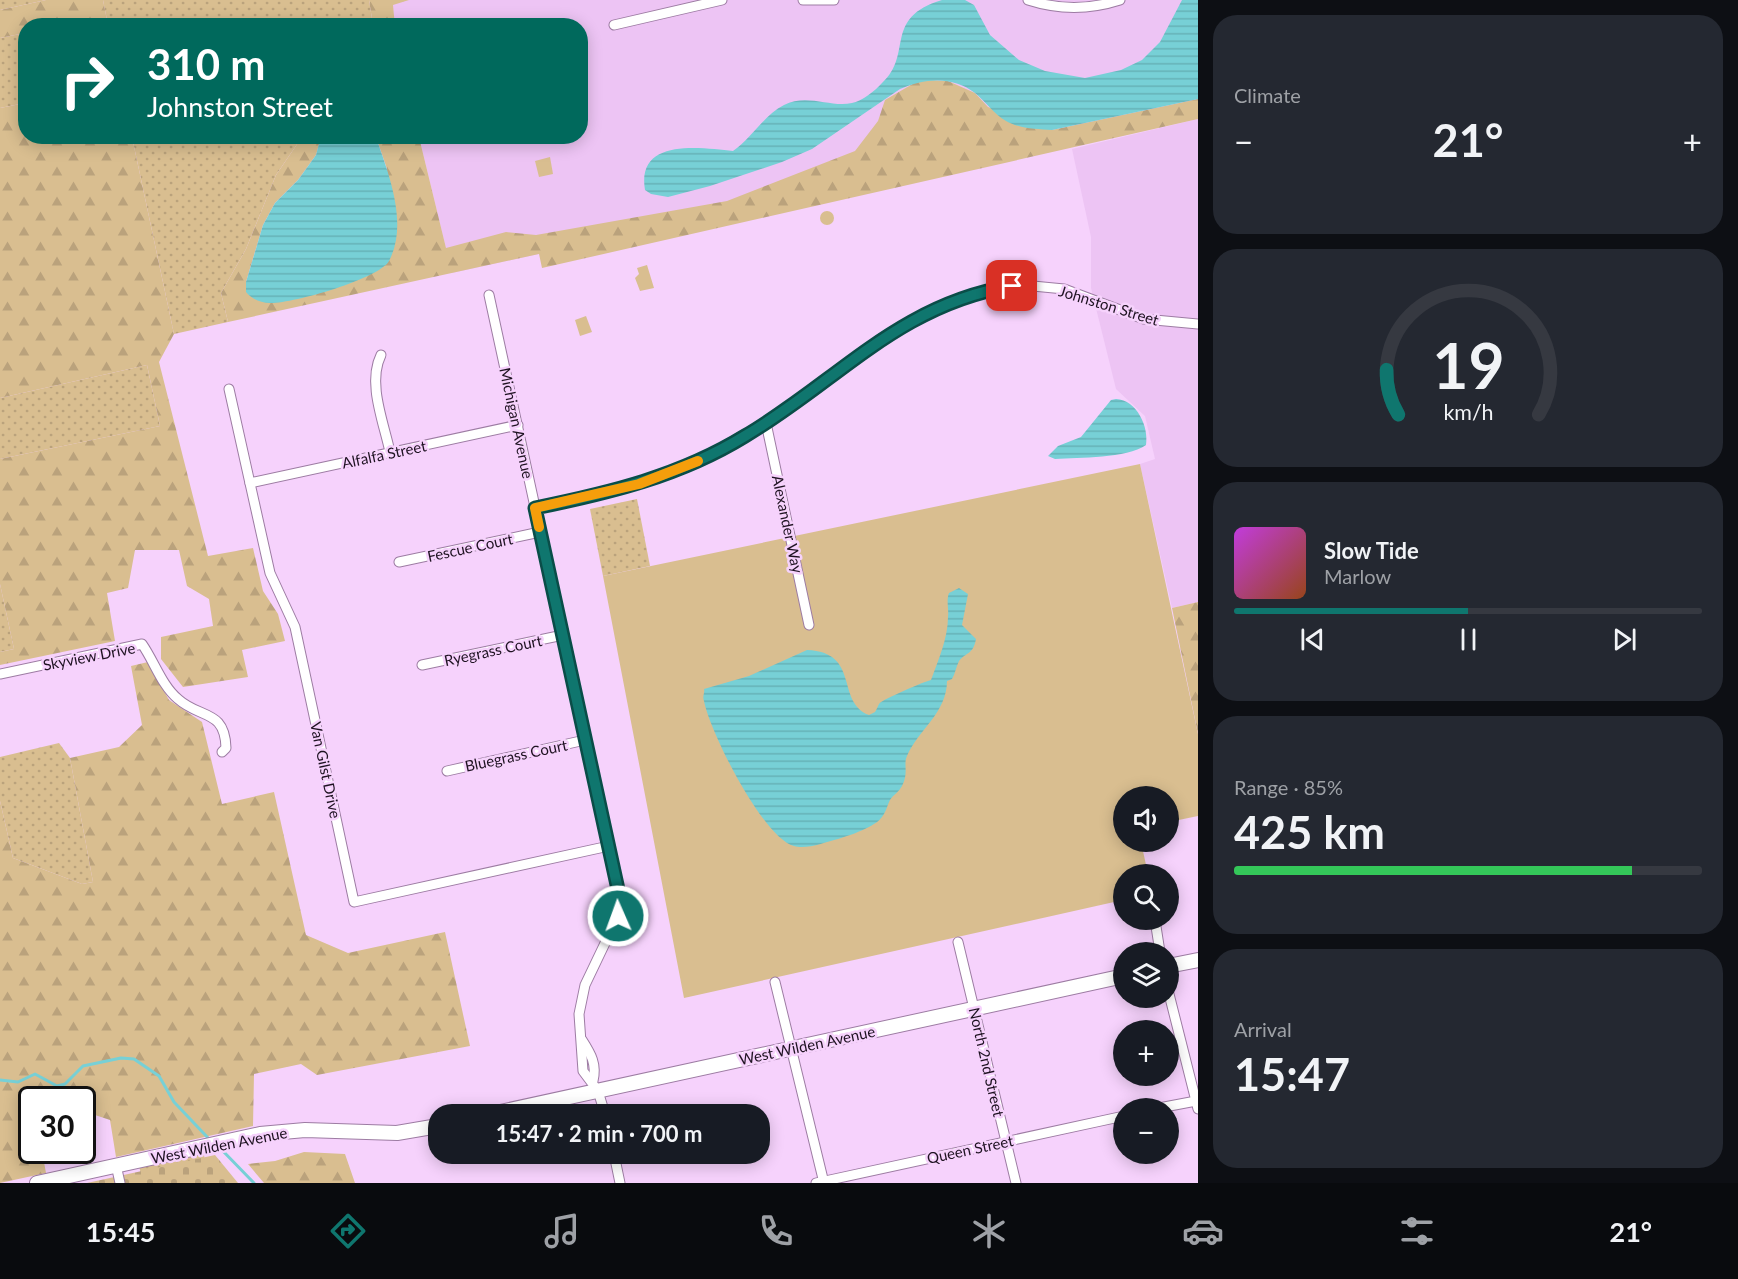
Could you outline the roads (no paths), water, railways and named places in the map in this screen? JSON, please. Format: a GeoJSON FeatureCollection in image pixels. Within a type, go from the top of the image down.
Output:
{"type":"FeatureCollection","features":[{"type":"Feature","properties":{"kind":"street"},"geometry":{"type":"LineString","coordinates":[[614,25],[722,0]]}},
{"type":"Feature","properties":{"kind":"street"},"geometry":{"type":"LineString","coordinates":[[803,0],[834,0]]}},
{"type":"Feature","properties":{"kind":"street"},"geometry":{"type":"LineString","coordinates":[[1028,0],[1060,7],[1083,8],[1120,0]]}},
{"type":"Feature","properties":{"kind":"street","name":"Johnston Street"},"geometry":{"type":"LineString","coordinates":[[535,508],[606,493],[661,476],[718,452],[766,423],[882,338],[953,302],[990,290],[1033,286],[1064,289],[1144,319],[1198,324]]}},
{"type":"Feature","properties":{"kind":"street","name":"Michigan Avenue"},"geometry":{"type":"LineString","coordinates":[[489,295],[619,894],[618,916],[582,995],[579,1014],[582,1040],[580,1059],[583,1071],[595,1086],[601,1104]]}},
{"type":"Feature","properties":{"kind":"street"},"geometry":{"type":"LineString","coordinates":[[381,355],[375,367],[375,381],[390,453]]}},
{"type":"Feature","properties":{"kind":"street","name":"Van Gilst Drive"},"geometry":{"type":"LineString","coordinates":[[229,389],[270,573],[295,627],[354,902],[609,846]]}},
{"type":"Feature","properties":{"kind":"street","name":"Alexander Way"},"geometry":{"type":"LineString","coordinates":[[766,423],[809,625]]}},
{"type":"Feature","properties":{"kind":"street","name":"Alfalfa Street"},"geometry":{"type":"LineString","coordinates":[[250,483],[518,425]]}},
{"type":"Feature","properties":{"kind":"street","name":"Fescue Court"},"geometry":{"type":"LineString","coordinates":[[399,562],[540,532]]}},
{"type":"Feature","properties":{"kind":"street","name":"Ryegrass Court"},"geometry":{"type":"LineString","coordinates":[[422,665],[563,635]]}},
{"type":"Feature","properties":{"kind":"street","name":"Skyview Drive"},"geometry":{"type":"LineString","coordinates":[[0,674],[142,644],[177,699],[213,717],[222,726],[226,748],[222,752]]}},
{"type":"Feature","properties":{"kind":"street","name":"Bluegrass Court"},"geometry":{"type":"LineString","coordinates":[[447,771],[585,740]]}},
{"type":"Feature","properties":{"kind":"street","name":"North 2nd Street"},"geometry":{"type":"LineString","coordinates":[[958,942],[1016,1183]]}},
{"type":"Feature","properties":{"kind":"street"},"geometry":{"type":"LineString","coordinates":[[1179,964],[1198,960]]}},
{"type":"Feature","properties":{"kind":"street","name":"West Wilden Avenue"},"geometry":{"type":"LineString","coordinates":[[528,1104],[595,1086],[791,1048],[1113,978]]}},
{"type":"Feature","properties":{"kind":"street"},"geometry":{"type":"LineString","coordinates":[[776,982],[821,1182]]}},
{"type":"Feature","properties":{"kind":"street"},"geometry":{"type":"LineString","coordinates":[[1173,1008],[1197,1105],[1179,1106]]}},
{"type":"Feature","properties":{"kind":"street","name":"Queen Street"},"geometry":{"type":"LineString","coordinates":[[821,1182],[1113,1118]]}},
{"type":"Feature","properties":{"kind":"street","name":"West Wilden Avenue"},"geometry":{"type":"LineString","coordinates":[[37,1183],[230,1140],[285,1131],[397,1133],[428,1128]]}},
{"type":"Feature","properties":{"kind":"street"},"geometry":{"type":"LineString","coordinates":[[616,1164],[620,1183]]}},
{"type":"Feature","properties":{"kind":"street"},"geometry":{"type":"LineString","coordinates":[[116,1165],[120,1183]]}},
{"type":"Feature","properties":{"kind":"waterway"},"geometry":{"type":"LineString","coordinates":[[0,1080],[18,1082],[35,1074],[57,1086],[65,1084],[83,1066],[121,1058],[134,1059],[159,1076],[174,1102],[210,1140]]}},
{"type":"Feature","properties":{"kind":"waterway"},"geometry":{"type":"LineString","coordinates":[[220,1148],[254,1183]]}}]}
